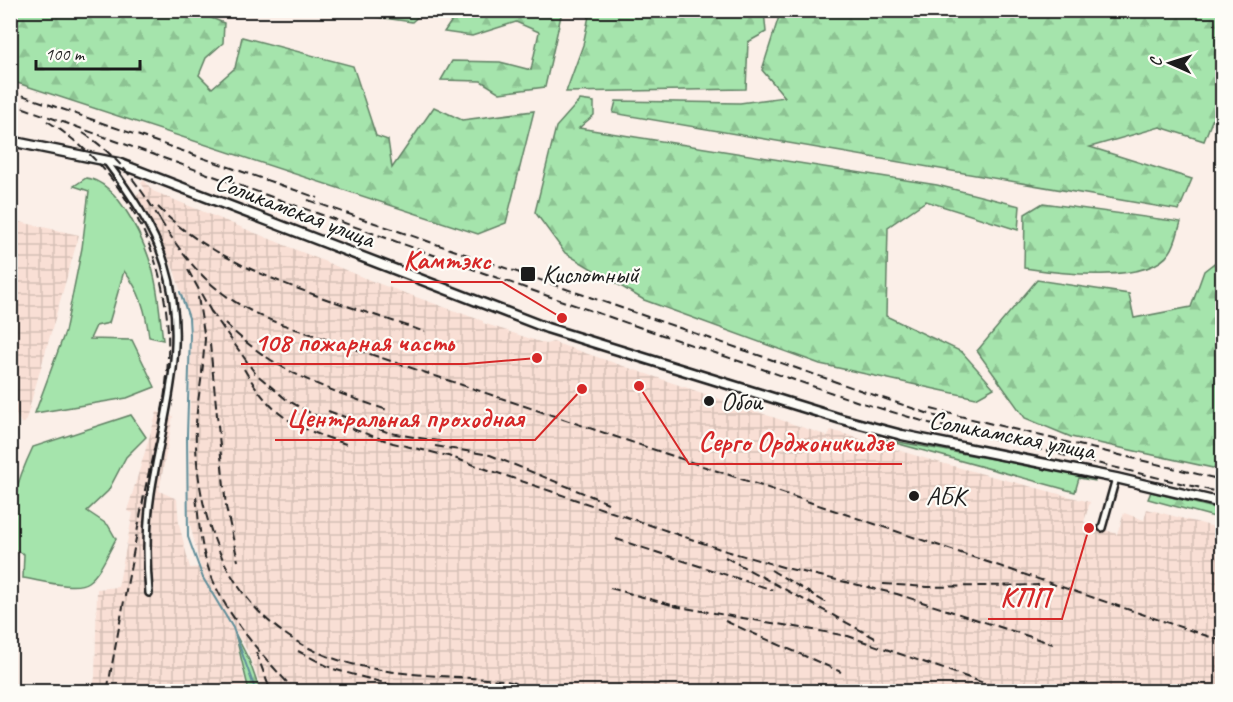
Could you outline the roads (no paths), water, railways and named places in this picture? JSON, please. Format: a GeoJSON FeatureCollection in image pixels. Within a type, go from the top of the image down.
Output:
{"type":"FeatureCollection","features":[{"type":"Feature","properties":{"kind":"main road","name":"Соликамская улица"},"geometry":{"type":"LineString","coordinates":[[10,141],[105,159],[418,280],[614,350],[902,435],[1116,478],[1222,503]]}},
{"type":"Feature","properties":{"kind":"street"},"geometry":{"type":"LineString","coordinates":[[105,159],[131,195],[154,237],[165,265],[174,311],[173,383],[151,491],[147,528],[149,593]]}},
{"type":"Feature","properties":{"kind":"street"},"geometry":{"type":"LineString","coordinates":[[1102,528],[1116,478]]}},
{"type":"Feature","properties":{"kind":"waterway"},"geometry":{"type":"LineString","coordinates":[[180,292],[189,318],[190,335],[187,435],[188,537],[203,578],[233,628],[256,692]]}},
{"type":"Feature","properties":{"kind":"railway"},"geometry":{"type":"LineString","coordinates":[[10,91],[318,198]]}},
{"type":"Feature","properties":{"kind":"railway"},"geometry":{"type":"LineString","coordinates":[[10,103],[545,295],[859,402],[929,423],[1222,493]]}},
{"type":"Feature","properties":{"kind":"railway"},"geometry":{"type":"LineString","coordinates":[[47,121],[76,142],[101,166],[122,193],[153,254],[162,288],[167,322],[167,374],[162,409],[107,692]]}},
{"type":"Feature","properties":{"kind":"railway"},"geometry":{"type":"LineString","coordinates":[[83,133],[96,142],[129,174],[163,225]]}},
{"type":"Feature","properties":{"kind":"railway"},"geometry":{"type":"LineString","coordinates":[[308,200],[938,417]]}},
{"type":"Feature","properties":{"kind":"railway"},"geometry":{"type":"LineString","coordinates":[[158,207],[184,230],[214,250],[248,268],[320,297],[425,332]]}},
{"type":"Feature","properties":{"kind":"railway"},"geometry":{"type":"LineString","coordinates":[[160,220],[183,254],[208,281],[237,303],[275,322],[1222,641]]}},
{"type":"Feature","properties":{"kind":"railway"},"geometry":{"type":"LineString","coordinates":[[188,270],[214,317]]}},
{"type":"Feature","properties":{"kind":"railway"},"geometry":{"type":"LineString","coordinates":[[198,297],[205,339],[202,372]]}},
{"type":"Feature","properties":{"kind":"railway"},"geometry":{"type":"LineString","coordinates":[[211,311],[255,373],[287,400],[318,417],[393,443],[448,456],[723,550],[786,568],[897,594],[1053,644]]}},
{"type":"Feature","properties":{"kind":"railway"},"geometry":{"type":"LineString","coordinates":[[225,323],[262,354],[282,367],[344,395],[390,411]]}},
{"type":"Feature","properties":{"kind":"railway"},"geometry":{"type":"LineString","coordinates":[[210,344],[226,507],[238,561]]}},
{"type":"Feature","properties":{"kind":"railway"},"geometry":{"type":"LineString","coordinates":[[203,365],[196,424],[201,490],[220,554],[236,582],[256,608],[280,630],[326,656],[383,670],[461,677]]}},
{"type":"Feature","properties":{"kind":"railway"},"geometry":{"type":"LineString","coordinates":[[244,369],[275,410],[298,426],[346,444]]}},
{"type":"Feature","properties":{"kind":"railway"},"geometry":{"type":"LineString","coordinates":[[931,409],[1222,480]]}},
{"type":"Feature","properties":{"kind":"railway"},"geometry":{"type":"LineString","coordinates":[[328,411],[390,433],[443,442]]}},
{"type":"Feature","properties":{"kind":"railway"},"geometry":{"type":"LineString","coordinates":[[435,446],[490,455],[608,503]]}},
{"type":"Feature","properties":{"kind":"railway"},"geometry":{"type":"LineString","coordinates":[[196,497],[205,556],[222,599],[244,632],[296,692]]}},
{"type":"Feature","properties":{"kind":"railway"},"geometry":{"type":"LineString","coordinates":[[616,539],[773,590]]}},
{"type":"Feature","properties":{"kind":"railway"},"geometry":{"type":"LineString","coordinates":[[725,557],[875,638]]}},
{"type":"Feature","properties":{"kind":"railway"},"geometry":{"type":"LineString","coordinates":[[771,570],[825,602]]}},
{"type":"Feature","properties":{"kind":"railway"},"geometry":{"type":"LineString","coordinates":[[883,584],[928,587],[1039,585]]}},
{"type":"Feature","properties":{"kind":"railway"},"geometry":{"type":"LineString","coordinates":[[610,588],[679,607]]}},
{"type":"Feature","properties":{"kind":"railway"},"geometry":{"type":"LineString","coordinates":[[673,606],[848,636],[1010,692]]}},
{"type":"Feature","properties":{"kind":"railway"},"geometry":{"type":"LineString","coordinates":[[725,621],[841,672]]}},
{"type":"Feature","properties":{"kind":"railway"},"geometry":{"type":"LineString","coordinates":[[298,651],[333,669],[417,692]]}},
{"type":"Feature","properties":{"kind":"railway"},"geometry":{"type":"LineString","coordinates":[[256,652],[271,692]]}},
{"type":"Feature","properties":{"kind":"railway"},"geometry":{"type":"LineString","coordinates":[[453,677],[503,680],[548,692]]}},
{"type":"Feature","properties":{"kind":"place","name":"Кислотный"},"geometry":{"type":"Point","coordinates":[528,274]}},
{"type":"Feature","properties":{"kind":"place","name":"Камтэкс"},"geometry":{"type":"Point","coordinates":[562,318]}},
{"type":"Feature","properties":{"kind":"place","name":"108 пожарная часть"},"geometry":{"type":"Point","coordinates":[537,358]}},
{"type":"Feature","properties":{"kind":"place","name":"Серго Орджоникидзе"},"geometry":{"type":"Point","coordinates":[639,386]}},
{"type":"Feature","properties":{"kind":"place","name":"Центральная проходная"},"geometry":{"type":"Point","coordinates":[582,389]}},
{"type":"Feature","properties":{"kind":"place","name":"Обои"},"geometry":{"type":"Point","coordinates":[709,401]}},
{"type":"Feature","properties":{"kind":"place","name":"АБК"},"geometry":{"type":"Point","coordinates":[914,496]}},
{"type":"Feature","properties":{"kind":"place","name":"КПП"},"geometry":{"type":"Point","coordinates":[1089,528]}}]}
